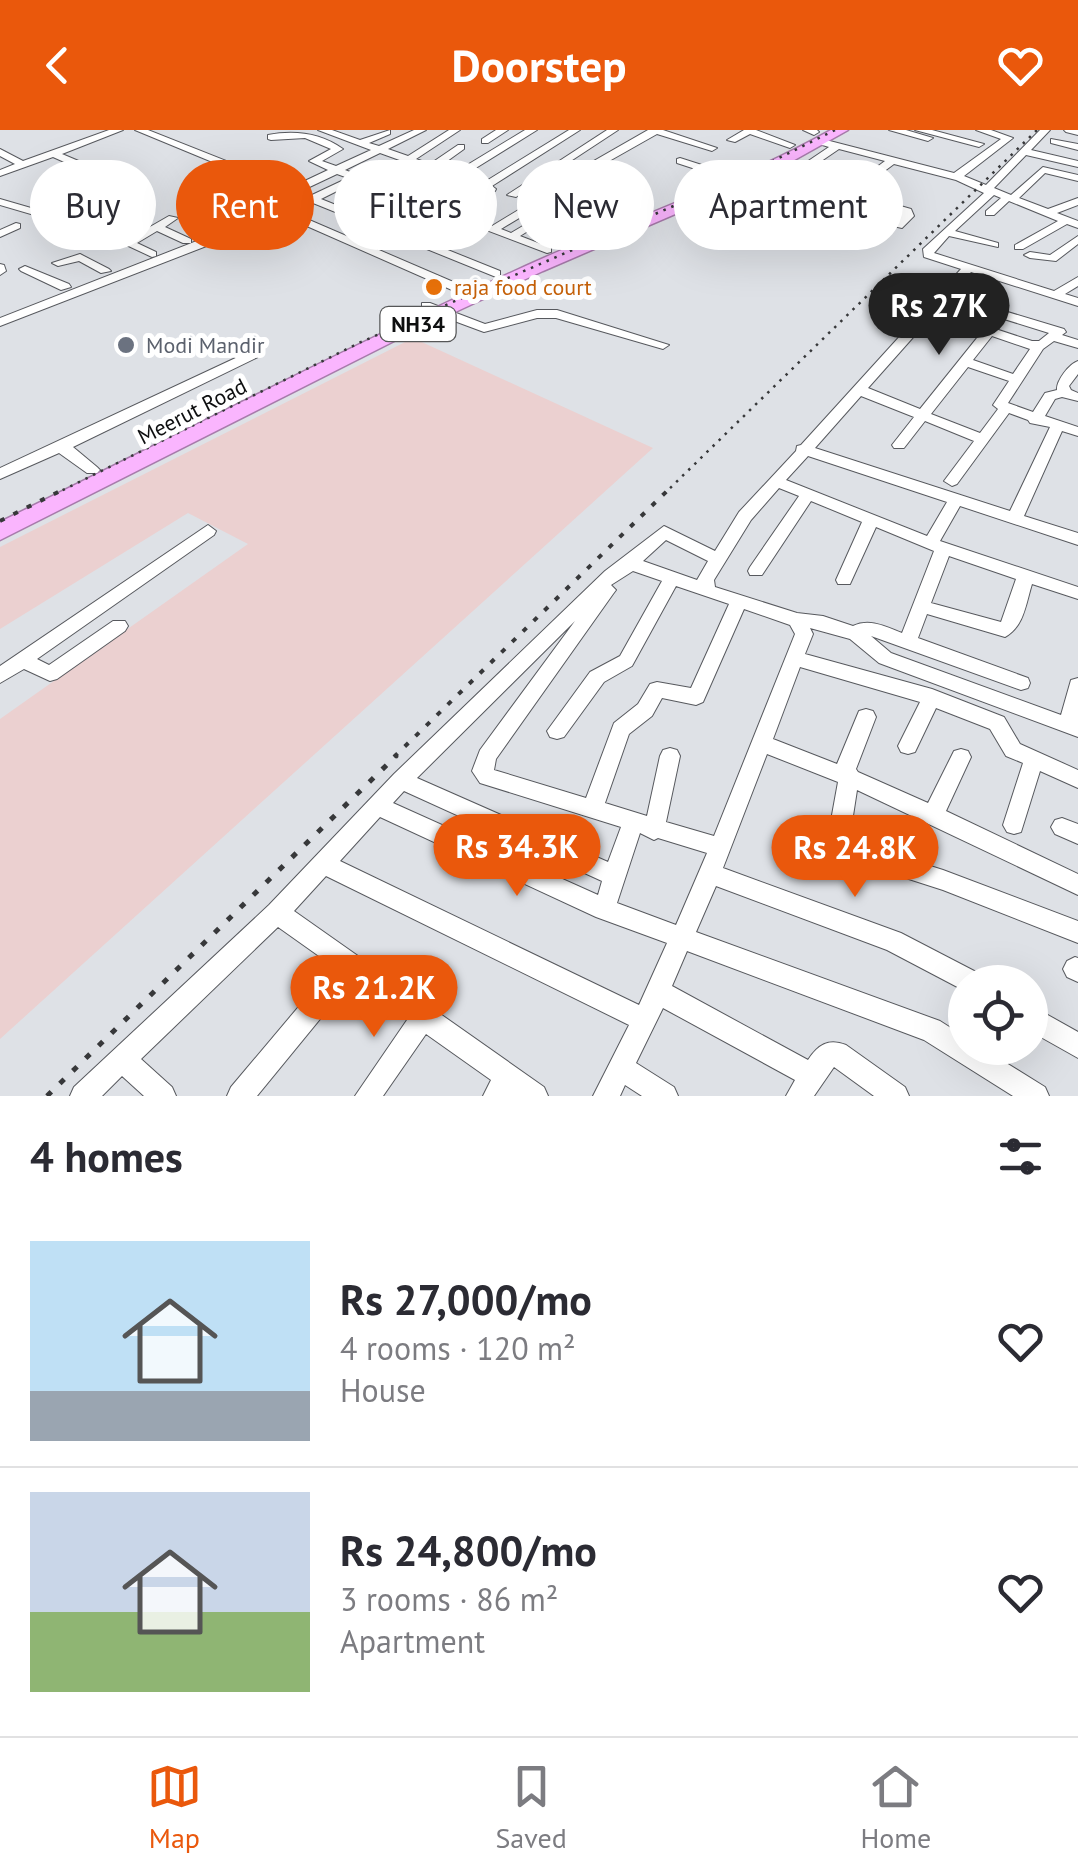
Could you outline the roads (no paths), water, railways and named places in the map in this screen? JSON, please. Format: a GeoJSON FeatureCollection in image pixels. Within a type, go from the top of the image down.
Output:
{"type":"FeatureCollection","features":[{"type":"Feature","properties":{"kind":"highway","name":"Meerut Road"},"geometry":{"type":"LineString","coordinates":[[767,160],[790,144],[823,135]]}},
{"type":"Feature","properties":{"kind":"highway","name":"Meerut Road"},"geometry":{"type":"LineString","coordinates":[[772,160],[823,135]]}},
{"type":"Feature","properties":{"kind":"highway","name":"Meerut Road"},"geometry":{"type":"LineString","coordinates":[[0,515],[435,310],[674,205]]}},
{"type":"Feature","properties":{"kind":"highway","name":"Meerut Road"},"geometry":{"type":"LineString","coordinates":[[435,310],[460,290],[546,250]]}},
{"type":"Feature","properties":{"kind":"highway","name":"Meerut Road"},"geometry":{"type":"LineString","coordinates":[[0,532],[392,330]]}},
{"type":"Feature","properties":{"kind":"street"},"geometry":{"type":"LineString","coordinates":[[78,130],[96,138]]}},
{"type":"Feature","properties":{"kind":"street"},"geometry":{"type":"LineString","coordinates":[[0,173],[118,130]]}},
{"type":"Feature","properties":{"kind":"street"},"geometry":{"type":"LineString","coordinates":[[140,130],[217,160]]}},
{"type":"Feature","properties":{"kind":"street"},"geometry":{"type":"LineString","coordinates":[[323,130],[409,160],[455,130]]}},
{"type":"Feature","properties":{"kind":"street"},"geometry":{"type":"LineString","coordinates":[[358,160],[421,130]]}},
{"type":"Feature","properties":{"kind":"street"},"geometry":{"type":"LineString","coordinates":[[485,141],[503,130]]}},
{"type":"Feature","properties":{"kind":"street"},"geometry":{"type":"LineString","coordinates":[[482,160],[532,130]]}},
{"type":"Feature","properties":{"kind":"street"},"geometry":{"type":"LineString","coordinates":[[497,182],[575,130]]}},
{"type":"Feature","properties":{"kind":"street"},"geometry":{"type":"LineString","coordinates":[[512,195],[613,130]]}},
{"type":"Feature","properties":{"kind":"street"},"geometry":{"type":"LineString","coordinates":[[603,160],[655,130],[712,148]]}},
{"type":"Feature","properties":{"kind":"street"},"geometry":{"type":"LineString","coordinates":[[686,140],[702,130]]}},
{"type":"Feature","properties":{"kind":"street"},"geometry":{"type":"LineString","coordinates":[[732,140],[750,130],[790,144]]}},
{"type":"Feature","properties":{"kind":"street"},"geometry":{"type":"LineString","coordinates":[[894,130],[933,139]]}},
{"type":"Feature","properties":{"kind":"street"},"geometry":{"type":"LineString","coordinates":[[920,130],[978,144]]}},
{"type":"Feature","properties":{"kind":"street"},"geometry":{"type":"LineString","coordinates":[[947,130],[969,130]]}},
{"type":"Feature","properties":{"kind":"street"},"geometry":{"type":"LineString","coordinates":[[956,177],[1008,138],[981,130]]}},
{"type":"Feature","properties":{"kind":"street"},"geometry":{"type":"LineString","coordinates":[[1045,130],[928,255],[1004,285],[1078,302]]}},
{"type":"Feature","properties":{"kind":"street"},"geometry":{"type":"LineString","coordinates":[[1069,130],[1078,132]]}},
{"type":"Feature","properties":{"kind":"street"},"geometry":{"type":"LineString","coordinates":[[271,136],[295,131],[337,148],[312,160],[334,169]]}},
{"type":"Feature","properties":{"kind":"street"},"geometry":{"type":"LineString","coordinates":[[362,143],[387,132]]}},
{"type":"Feature","properties":{"kind":"street"},"geometry":{"type":"LineString","coordinates":[[804,160],[823,135],[956,177],[1072,222]]}},
{"type":"Feature","properties":{"kind":"street"},"geometry":{"type":"LineString","coordinates":[[1054,141],[1078,147]]}},
{"type":"Feature","properties":{"kind":"street"},"geometry":{"type":"LineString","coordinates":[[443,160],[461,148]]}},
{"type":"Feature","properties":{"kind":"street"},"geometry":{"type":"LineString","coordinates":[[1024,151],[1072,163]]}},
{"type":"Feature","properties":{"kind":"street"},"geometry":{"type":"LineString","coordinates":[[0,152],[23,165]]}},
{"type":"Feature","properties":{"kind":"street"},"geometry":{"type":"LineString","coordinates":[[54,154],[68,160]]}},
{"type":"Feature","properties":{"kind":"street"},"geometry":{"type":"LineString","coordinates":[[1056,172],[1072,163]]}},
{"type":"Feature","properties":{"kind":"street"},"geometry":{"type":"LineString","coordinates":[[314,181],[334,171]]}},
{"type":"Feature","properties":{"kind":"street"},"geometry":{"type":"LineString","coordinates":[[990,213],[1041,171],[1078,178]]}},
{"type":"Feature","properties":{"kind":"street"},"geometry":{"type":"LineString","coordinates":[[314,181],[334,189]]}},
{"type":"Feature","properties":{"kind":"street"},"geometry":{"type":"LineString","coordinates":[[314,192],[334,189]]}},
{"type":"Feature","properties":{"kind":"street"},"geometry":{"type":"LineString","coordinates":[[497,191],[517,197]]}},
{"type":"Feature","properties":{"kind":"street"},"geometry":{"type":"LineString","coordinates":[[314,198],[496,272]]}},
{"type":"Feature","properties":{"kind":"street"},"geometry":{"type":"LineString","coordinates":[[1050,212],[1078,201]]}},
{"type":"Feature","properties":{"kind":"street"},"geometry":{"type":"LineString","coordinates":[[0,202],[30,211]]}},
{"type":"Feature","properties":{"kind":"street"},"geometry":{"type":"LineString","coordinates":[[156,227],[173,218]]}},
{"type":"Feature","properties":{"kind":"street"},"geometry":{"type":"LineString","coordinates":[[1019,247],[1072,222]]}},
{"type":"Feature","properties":{"kind":"street"},"geometry":{"type":"LineString","coordinates":[[0,234],[16,226]]}},
{"type":"Feature","properties":{"kind":"street"},"geometry":{"type":"LineString","coordinates":[[314,226],[460,290]]}},
{"type":"Feature","properties":{"kind":"street"},"geometry":{"type":"LineString","coordinates":[[156,227],[176,236]]}},
{"type":"Feature","properties":{"kind":"street"},"geometry":{"type":"LineString","coordinates":[[497,231],[517,239]]}},
{"type":"Feature","properties":{"kind":"street"},"geometry":{"type":"LineString","coordinates":[[947,232],[994,245]]}},
{"type":"Feature","properties":{"kind":"street"},"geometry":{"type":"LineString","coordinates":[[512,237],[517,234]]}},
{"type":"Feature","properties":{"kind":"street"},"geometry":{"type":"LineString","coordinates":[[1030,255],[1052,259],[1078,239]]}},
{"type":"Feature","properties":{"kind":"street"},"geometry":{"type":"LineString","coordinates":[[0,312],[176,245]]}},
{"type":"Feature","properties":{"kind":"street"},"geometry":{"type":"LineString","coordinates":[[143,250],[152,254]]}},
{"type":"Feature","properties":{"kind":"street"},"geometry":{"type":"LineString","coordinates":[[0,322],[188,250]]}},
{"type":"Feature","properties":{"kind":"street"},"geometry":{"type":"LineString","coordinates":[[58,263],[80,256],[105,272]]}},
{"type":"Feature","properties":{"kind":"street"},"geometry":{"type":"LineString","coordinates":[[26,269],[64,287]]}},
{"type":"Feature","properties":{"kind":"street"},"geometry":{"type":"LineString","coordinates":[[704,589],[729,535],[802,449],[968,269]]}},
{"type":"Feature","properties":{"kind":"street"},"geometry":{"type":"LineString","coordinates":[[1049,297],[1078,282]]}},
{"type":"Feature","properties":{"kind":"street"},"geometry":{"type":"LineString","coordinates":[[943,296],[1077,339]]}},
{"type":"Feature","properties":{"kind":"street"},"geometry":{"type":"LineString","coordinates":[[435,310],[484,328],[537,314],[557,314],[663,345]]}},
{"type":"Feature","properties":{"kind":"street"},"geometry":{"type":"LineString","coordinates":[[928,311],[1038,346]]}},
{"type":"Feature","properties":{"kind":"street"},"geometry":{"type":"LineString","coordinates":[[898,445],[989,331]]}},
{"type":"Feature","properties":{"kind":"street"},"geometry":{"type":"LineString","coordinates":[[1077,339],[1050,336],[1038,346],[1000,402],[1005,409],[1078,432]]}},
{"type":"Feature","properties":{"kind":"street"},"geometry":{"type":"LineString","coordinates":[[0,474],[260,351]]}},
{"type":"Feature","properties":{"kind":"street"},"geometry":{"type":"LineString","coordinates":[[964,362],[1016,379]]}},
{"type":"Feature","properties":{"kind":"street"},"geometry":{"type":"LineString","coordinates":[[1071,394],[1062,386],[1078,365]]}},
{"type":"Feature","properties":{"kind":"street"},"geometry":{"type":"LineString","coordinates":[[857,389],[982,439]]}},
{"type":"Feature","properties":{"kind":"street"},"geometry":{"type":"LineString","coordinates":[[1034,420],[1050,396],[1071,394]]}},
{"type":"Feature","properties":{"kind":"street"},"geometry":{"type":"LineString","coordinates":[[952,481],[1005,409]]}},
{"type":"Feature","properties":{"kind":"street"},"geometry":{"type":"LineString","coordinates":[[1014,520],[1057,427]]}},
{"type":"Feature","properties":{"kind":"street"},"geometry":{"type":"LineString","coordinates":[[60,448],[92,470]]}},
{"type":"Feature","properties":{"kind":"street"},"geometry":{"type":"LineString","coordinates":[[802,449],[1078,538]]}},
{"type":"Feature","properties":{"kind":"street"},"geometry":{"type":"LineString","coordinates":[[775,481],[937,545],[1078,592]]}},
{"type":"Feature","properties":{"kind":"street"},"geometry":{"type":"LineString","coordinates":[[756,571],[808,494]]}},
{"type":"Feature","properties":{"kind":"street"},"geometry":{"type":"LineString","coordinates":[[908,642],[937,545],[955,501]]}},
{"type":"Feature","properties":{"kind":"street"},"geometry":{"type":"LineString","coordinates":[[844,580],[871,520]]}},
{"type":"Feature","properties":{"kind":"street"},"geometry":{"type":"LineString","coordinates":[[0,676],[208,532]]}},
{"type":"Feature","properties":{"kind":"street"},"geometry":{"type":"LineString","coordinates":[[83,1096],[278,913],[402,780],[611,575],[664,532],[716,558]]}},
{"type":"Feature","properties":{"kind":"street"},"geometry":{"type":"LineString","coordinates":[[628,564],[798,620],[856,634],[885,658],[1073,727],[1078,685]]}},
{"type":"Feature","properties":{"kind":"street"},"geometry":{"type":"LineString","coordinates":[[628,564],[487,756],[482,771],[592,811],[718,848]]}},
{"type":"Feature","properties":{"kind":"street"},"geometry":{"type":"LineString","coordinates":[[921,606],[1005,630],[1013,620],[1026,575]]}},
{"type":"Feature","properties":{"kind":"street"},"geometry":{"type":"LineString","coordinates":[[557,731],[596,677],[626,662],[671,580]]}},
{"type":"Feature","properties":{"kind":"street"},"geometry":{"type":"LineString","coordinates":[[592,811],[626,722],[645,710],[657,689],[696,697],[740,602]]}},
{"type":"Feature","properties":{"kind":"street"},"geometry":{"type":"LineString","coordinates":[[606,1096],[645,1020],[710,874],[804,634],[798,620]]}},
{"type":"Feature","properties":{"kind":"street"},"geometry":{"type":"LineString","coordinates":[[22,660],[50,674],[119,626]]}},
{"type":"Feature","properties":{"kind":"street"},"geometry":{"type":"LineString","coordinates":[[856,634],[867,628],[1021,683]]}},
{"type":"Feature","properties":{"kind":"street"},"geometry":{"type":"LineString","coordinates":[[795,658],[932,698],[997,723],[1008,746],[1078,778]]}},
{"type":"Feature","properties":{"kind":"street"},"geometry":{"type":"LineString","coordinates":[[908,746],[932,698]]}},
{"type":"Feature","properties":{"kind":"street"},"geometry":{"type":"LineString","coordinates":[[838,848],[846,774],[866,717]]}},
{"type":"Feature","properties":{"kind":"street"},"geometry":{"type":"LineString","coordinates":[[760,742],[846,774],[1078,884]]}},
{"type":"Feature","properties":{"kind":"street"},"geometry":{"type":"LineString","coordinates":[[604,910],[615,876],[643,827],[670,756]]}},
{"type":"Feature","properties":{"kind":"street"},"geometry":{"type":"LineString","coordinates":[[933,815],[961,757]]}},
{"type":"Feature","properties":{"kind":"street"},"geometry":{"type":"LineString","coordinates":[[1014,825],[1034,760]]}},
{"type":"Feature","properties":{"kind":"street"},"geometry":{"type":"LineString","coordinates":[[402,780],[615,876]]}},
{"type":"Feature","properties":{"kind":"street"},"geometry":{"type":"LineString","coordinates":[[378,806],[604,910],[931,1030],[1036,1096]]}},
{"type":"Feature","properties":{"kind":"street"},"geometry":{"type":"LineString","coordinates":[[867,856],[943,880],[1078,932]]}},
{"type":"Feature","properties":{"kind":"street"},"geometry":{"type":"LineString","coordinates":[[323,864],[645,1020]]}},
{"type":"Feature","properties":{"kind":"street"},"geometry":{"type":"LineString","coordinates":[[710,874],[894,941],[948,969]]}},
{"type":"Feature","properties":{"kind":"street"},"geometry":{"type":"LineString","coordinates":[[278,913],[424,1016],[502,1086],[535,1096]]}},
{"type":"Feature","properties":{"kind":"street"},"geometry":{"type":"LineString","coordinates":[[240,1096],[350,964]]}},
{"type":"Feature","properties":{"kind":"street"},"geometry":{"type":"LineString","coordinates":[[658,992],[805,1086],[826,1055],[837,1054],[896,1096]]}},
{"type":"Feature","properties":{"kind":"street"},"geometry":{"type":"LineString","coordinates":[[368,1096],[424,1016]]}},
{"type":"Feature","properties":{"kind":"street"},"geometry":{"type":"LineString","coordinates":[[1048,1028],[1078,1046]]}},
{"type":"Feature","properties":{"kind":"street"},"geometry":{"type":"LineString","coordinates":[[122,1059],[164,1096]]}},
{"type":"Feature","properties":{"kind":"street"},"geometry":{"type":"LineString","coordinates":[[620,1068],[665,1096]]}},
{"type":"Feature","properties":{"kind":"railway"},"geometry":{"type":"LineString","coordinates":[[55,494],[361,342],[747,174],[835,130]]}},
{"type":"Feature","properties":{"kind":"railway"},"geometry":{"type":"LineString","coordinates":[[664,494],[1037,130]]}},
{"type":"Feature","properties":{"kind":"railway"},"geometry":{"type":"LineString","coordinates":[[0,521],[60,491]]}},
{"type":"Feature","properties":{"kind":"railway"},"geometry":{"type":"LineString","coordinates":[[394,757],[667,491]]}},
{"type":"Feature","properties":{"kind":"railway"},"geometry":{"type":"LineString","coordinates":[[47,1096],[397,755]]}},
{"type":"Feature","properties":{"kind":"place","name":"raja food court"},"geometry":{"type":"Point","coordinates":[434,287]}},
{"type":"Feature","properties":{"kind":"place","name":"Modi Mandir"},"geometry":{"type":"Point","coordinates":[126,345]}}]}
